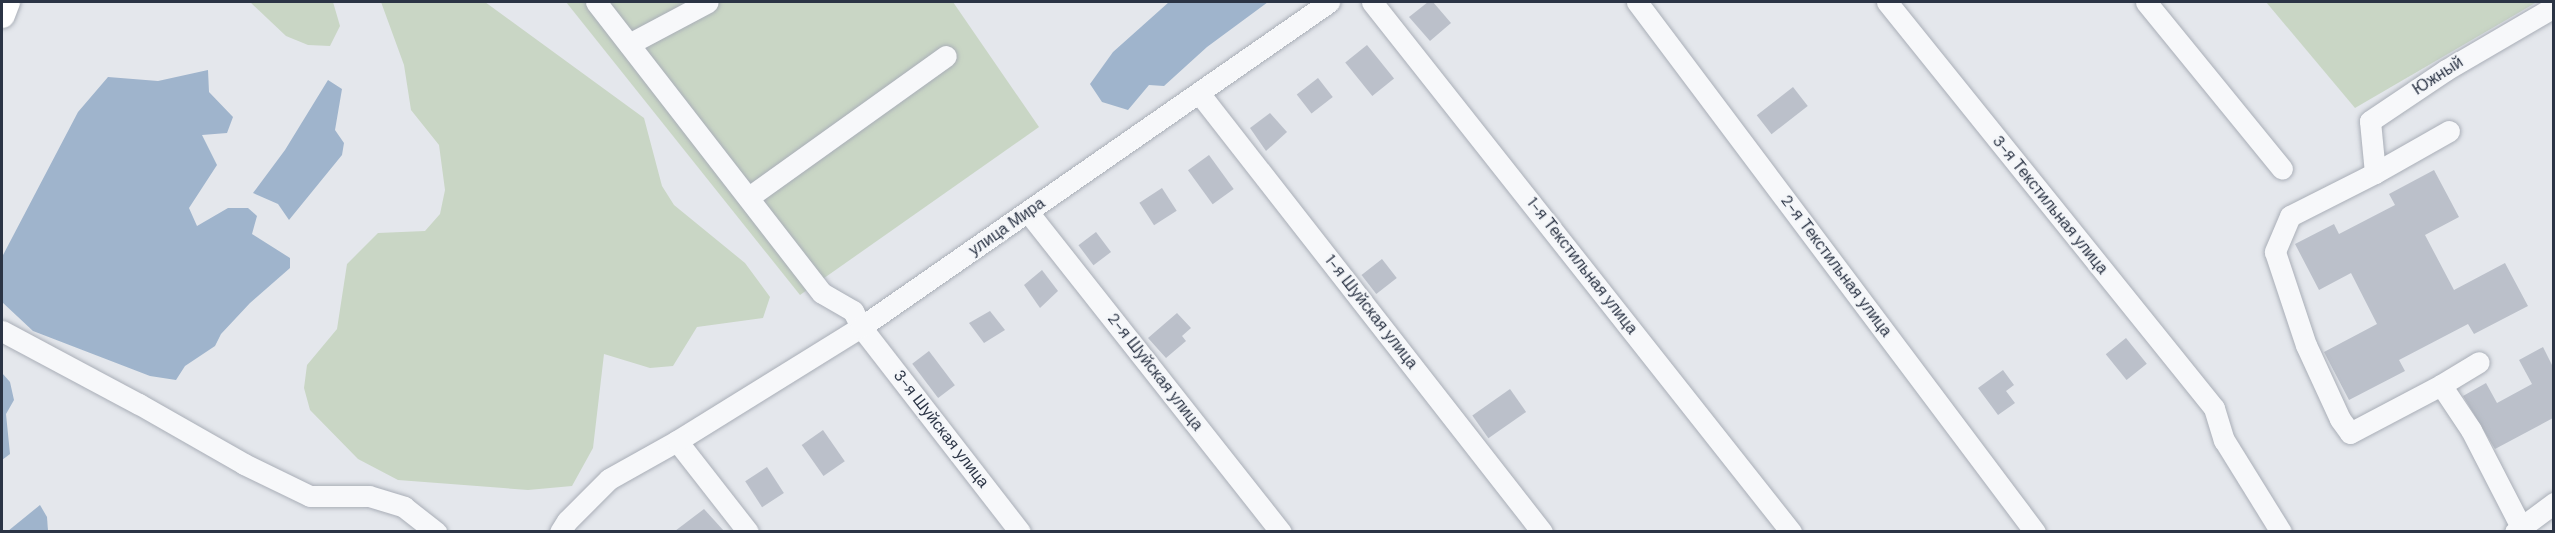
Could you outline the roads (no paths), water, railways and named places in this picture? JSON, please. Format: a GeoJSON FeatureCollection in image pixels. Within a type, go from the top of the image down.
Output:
{"type":"FeatureCollection","features":[{"type":"Feature","properties":{"kind":"main road"},"geometry":{"type":"LineString","coordinates":[[2,15],[7,2]]}},
{"type":"Feature","properties":{"kind":"street","name":"3-я Шуйская улица"},"geometry":{"type":"LineString","coordinates":[[596,2],[822,293],[853,311],[861,327],[1020,531]]}},
{"type":"Feature","properties":{"kind":"street"},"geometry":{"type":"LineString","coordinates":[[629,44],[708,2]]}},
{"type":"Feature","properties":{"kind":"street","name":"улица Мира"},"geometry":{"type":"LineString","coordinates":[[560,531],[609,478],[677,441],[861,327],[1329,2]]}},
{"type":"Feature","properties":{"kind":"street","name":"1-я Текстильная улица"},"geometry":{"type":"LineString","coordinates":[[1372,2],[1791,531]]}},
{"type":"Feature","properties":{"kind":"street","name":"2-я Текстильная улица"},"geometry":{"type":"LineString","coordinates":[[1637,2],[2035,531]]}},
{"type":"Feature","properties":{"kind":"street","name":"3-я Текстильная улица"},"geometry":{"type":"LineString","coordinates":[[1887,2],[2214,408],[2224,440],[2281,531]]}},
{"type":"Feature","properties":{"kind":"street"},"geometry":{"type":"LineString","coordinates":[[2146,2],[2282,169]]}},
{"type":"Feature","properties":{"kind":"street","name":"Южный"},"geometry":{"type":"LineString","coordinates":[[2375,174],[2370,121],[2446,69],[2553,7]]}},
{"type":"Feature","properties":{"kind":"street"},"geometry":{"type":"LineString","coordinates":[[749,197],[946,56]]}},
{"type":"Feature","properties":{"kind":"street","name":"1-я Шуйская улица"},"geometry":{"type":"LineString","coordinates":[[1199,93],[1542,531]]}},
{"type":"Feature","properties":{"kind":"street"},"geometry":{"type":"LineString","coordinates":[[2449,131],[2375,174],[2290,216],[2276,252],[2306,345],[2340,419],[2350,433],[2441,386],[2479,362]]}},
{"type":"Feature","properties":{"kind":"street","name":"2-я Шуйская улица"},"geometry":{"type":"LineString","coordinates":[[1028,212],[1281,531]]}},
{"type":"Feature","properties":{"kind":"street"},"geometry":{"type":"LineString","coordinates":[[2,331],[139,404],[244,464],[310,496],[369,496],[404,507],[436,531]]}},
{"type":"Feature","properties":{"kind":"street"},"geometry":{"type":"LineString","coordinates":[[2441,386],[2471,430],[2518,529],[2553,502]]}},
{"type":"Feature","properties":{"kind":"street"},"geometry":{"type":"LineString","coordinates":[[677,441],[748,531]]}},
{"type":"Feature","properties":{"kind":"water"},"geometry":{"type":"Polygon","coordinates":[[[1169,2],[1268,2],[1207,47],[1164,86],[1149,85],[1128,110],[1102,102],[1090,84],[1113,52],[1169,2]]]}},
{"type":"Feature","properties":{"kind":"water"},"geometry":{"type":"Polygon","coordinates":[[[208,70],[209,92],[233,117],[227,133],[202,135],[217,165],[189,208],[197,226],[228,208],[248,208],[257,216],[252,234],[290,258],[290,268],[250,303],[221,334],[215,346],[185,366],[176,380],[150,376],[33,331],[2,302],[2,257],[78,112],[108,77],[158,81],[208,70]]]}},
{"type":"Feature","properties":{"kind":"water"},"geometry":{"type":"Polygon","coordinates":[[[328,80],[342,89],[335,130],[344,143],[342,155],[289,220],[278,204],[253,193],[285,150],[328,80]]]}},
{"type":"Feature","properties":{"kind":"water"},"geometry":{"type":"Polygon","coordinates":[[[2,373],[10,382],[14,400],[6,414],[10,454],[2,460],[2,373]]]}},
{"type":"Feature","properties":{"kind":"water"},"geometry":{"type":"Polygon","coordinates":[[[40,505],[47,517],[48,531],[8,531],[40,505]]]}}]}
